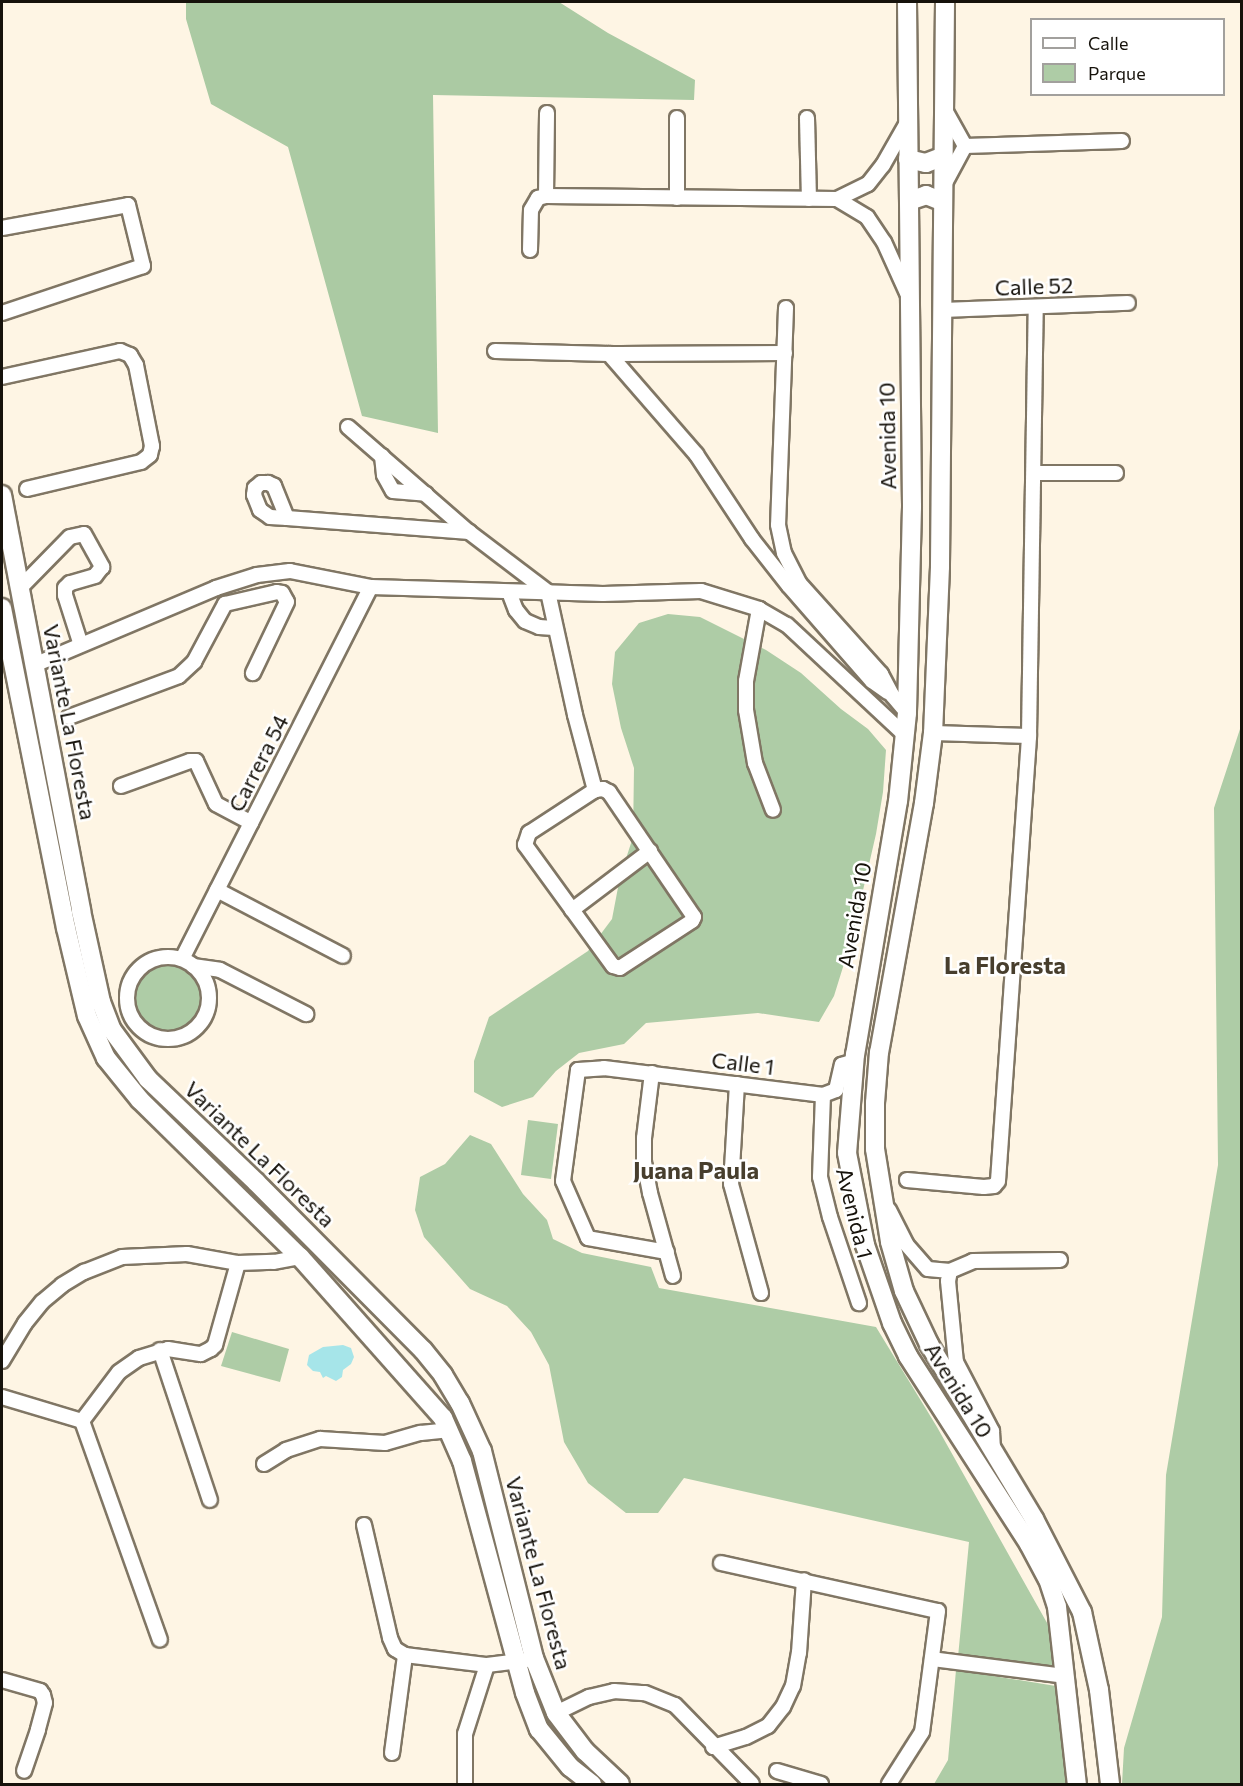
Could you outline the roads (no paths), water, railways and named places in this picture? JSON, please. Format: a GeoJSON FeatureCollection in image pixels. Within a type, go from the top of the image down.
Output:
{"type":"FeatureCollection","features":[{"type":"Feature","properties":{"kind":"main road","name":"Avenida 10"},"geometry":{"type":"LineString","coordinates":[[907,2],[912,507],[907,713],[898,801],[854,1061],[848,1153],[865,1245],[879,1288],[908,1356],[1029,1545],[1048,1579],[1057,1607],[1077,1785]]}},
{"type":"Feature","properties":{"kind":"main road","name":"Avenida 10"},"geometry":{"type":"LineString","coordinates":[[945,2],[940,567],[933,734],[924,803],[879,1052],[875,1103],[875,1149],[879,1189],[890,1242],[904,1291],[929,1344],[1034,1519],[1082,1612],[1099,1690],[1110,1785]]}},
{"type":"Feature","properties":{"kind":"main road"},"geometry":{"type":"LineString","coordinates":[[908,159],[926,163],[944,156]]}},
{"type":"Feature","properties":{"kind":"main road"},"geometry":{"type":"LineString","coordinates":[[909,201],[926,195],[943,193]]}},
{"type":"Feature","properties":{"kind":"main road","name":"Variante La Floresta"},"geometry":{"type":"LineString","coordinates":[[2,495],[83,922],[101,1002],[112,1030],[148,1079],[423,1350],[460,1403],[482,1451],[539,1729],[570,1767],[592,1785]]}},
{"type":"Feature","properties":{"kind":"main road","name":"Variante La Floresta"},"geometry":{"type":"LineString","coordinates":[[2,608],[84,1005],[106,1058],[140,1100],[300,1257],[414,1382],[450,1430],[525,1660],[556,1713],[585,1751],[620,1785]]}},
{"type":"Feature","properties":{"kind":"main road"},"geometry":{"type":"LineString","coordinates":[[35,770],[54,768]]}},
{"type":"Feature","properties":{"kind":"main road"},"geometry":{"type":"LineString","coordinates":[[272,1228],[286,1213]]}},
{"type":"Feature","properties":{"kind":"street"},"geometry":{"type":"LineString","coordinates":[[944,108],[964,146]]}},
{"type":"Feature","properties":{"kind":"street"},"geometry":{"type":"LineString","coordinates":[[546,196],[547,113]]}},
{"type":"Feature","properties":{"kind":"street"},"geometry":{"type":"LineString","coordinates":[[677,118],[677,198]]}},
{"type":"Feature","properties":{"kind":"street"},"geometry":{"type":"LineString","coordinates":[[807,118],[809,199]]}},
{"type":"Feature","properties":{"kind":"street"},"geometry":{"type":"LineString","coordinates":[[530,250],[531,210],[538,198],[546,196],[837,199],[868,184],[883,165],[908,121]]}},
{"type":"Feature","properties":{"kind":"street"},"geometry":{"type":"LineString","coordinates":[[964,146],[1122,141]]}},
{"type":"Feature","properties":{"kind":"street"},"geometry":{"type":"LineString","coordinates":[[943,193],[964,146]]}},
{"type":"Feature","properties":{"kind":"street"},"geometry":{"type":"LineString","coordinates":[[837,199],[867,217],[884,242],[909,299]]}},
{"type":"Feature","properties":{"kind":"street"},"geometry":{"type":"LineString","coordinates":[[2,228],[128,205],[143,266],[2,313]]}},
{"type":"Feature","properties":{"kind":"street","name":"Calle 52"},"geometry":{"type":"LineString","coordinates":[[943,310],[1128,303]]}},
{"type":"Feature","properties":{"kind":"street"},"geometry":{"type":"LineString","coordinates":[[786,308],[778,525],[784,553],[800,584],[881,675],[892,695],[907,713]]}},
{"type":"Feature","properties":{"kind":"street"},"geometry":{"type":"LineString","coordinates":[[907,1180],[984,1187],[994,1186],[998,1181],[1029,736],[1036,308]]}},
{"type":"Feature","properties":{"kind":"street"},"geometry":{"type":"LineString","coordinates":[[2,376],[120,351],[130,355],[136,365],[152,446],[150,455],[141,462],[27,489]]}},
{"type":"Feature","properties":{"kind":"street"},"geometry":{"type":"LineString","coordinates":[[495,351],[609,354],[785,353]]}},
{"type":"Feature","properties":{"kind":"street"},"geometry":{"type":"LineString","coordinates":[[609,354],[696,454],[752,539],[789,586],[872,681],[892,695]]}},
{"type":"Feature","properties":{"kind":"street"},"geometry":{"type":"LineString","coordinates":[[348,427],[469,532],[548,592],[554,628],[595,790]]}},
{"type":"Feature","properties":{"kind":"street"},"geometry":{"type":"LineString","coordinates":[[1034,473],[1116,473]]}},
{"type":"Feature","properties":{"kind":"street"},"geometry":{"type":"LineString","coordinates":[[287,518],[469,532]]}},
{"type":"Feature","properties":{"kind":"street"},"geometry":{"type":"LineString","coordinates":[[20,588],[70,537],[84,534],[102,567],[96,576],[70,583],[65,588],[65,595],[81,645]]}},
{"type":"Feature","properties":{"kind":"street"},"geometry":{"type":"LineString","coordinates":[[34,665],[216,588],[257,575],[290,571],[371,587],[509,592],[701,591],[759,609],[787,625],[905,735]]}},
{"type":"Feature","properties":{"kind":"street","name":"Carrera 54"},"geometry":{"type":"LineString","coordinates":[[187,962],[217,890],[371,587]]}},
{"type":"Feature","properties":{"kind":"street"},"geometry":{"type":"LineString","coordinates":[[216,588],[225,604]]}},
{"type":"Feature","properties":{"kind":"street"},"geometry":{"type":"LineString","coordinates":[[69,717],[188,670],[225,604],[277,592],[286,597],[287,602],[253,674]]}},
{"type":"Feature","properties":{"kind":"street"},"geometry":{"type":"LineString","coordinates":[[509,592],[516,610],[525,621],[539,627],[554,628]]}},
{"type":"Feature","properties":{"kind":"street"},"geometry":{"type":"LineString","coordinates":[[759,609],[746,681],[746,710],[755,763],[772,810]]}},
{"type":"Feature","properties":{"kind":"street"},"geometry":{"type":"LineString","coordinates":[[881,675],[896,673],[908,662]]}},
{"type":"Feature","properties":{"kind":"street"},"geometry":{"type":"LineString","coordinates":[[933,734],[1029,736]]}},
{"type":"Feature","properties":{"kind":"street"},"geometry":{"type":"LineString","coordinates":[[121,786],[190,761],[196,761],[216,804],[251,823]]}},
{"type":"Feature","properties":{"kind":"street"},"geometry":{"type":"LineString","coordinates":[[603,789],[609,792],[650,851],[692,912],[692,921],[623,967],[617,967],[613,966],[526,848],[525,841],[529,833],[595,790],[603,789]]}},
{"type":"Feature","properties":{"kind":"street"},"geometry":{"type":"LineString","coordinates":[[572,910],[650,851]]}},
{"type":"Feature","properties":{"kind":"street"},"geometry":{"type":"LineString","coordinates":[[217,890],[343,956]]}},
{"type":"Feature","properties":{"kind":"street"},"geometry":{"type":"LineString","coordinates":[[187,962],[202,975],[208,988],[206,1014],[188,1034],[162,1039],[141,1030],[130,1014],[127,1001],[128,987],[134,975],[149,962],[168,957],[220,970],[306,1014]]}},
{"type":"Feature","properties":{"kind":"street"},"geometry":{"type":"LineString","coordinates":[[823,1095],[836,1090],[842,1065],[854,1061]]}},
{"type":"Feature","properties":{"kind":"street","name":"Calle 1"},"geometry":{"type":"LineString","coordinates":[[667,1252],[588,1238],[563,1181],[578,1070],[604,1068],[823,1095]]}},
{"type":"Feature","properties":{"kind":"street"},"geometry":{"type":"LineString","coordinates":[[652,1073],[644,1137],[644,1162],[650,1193],[673,1276]]}},
{"type":"Feature","properties":{"kind":"street"},"geometry":{"type":"LineString","coordinates":[[737,1084],[731,1184],[761,1293]]}},
{"type":"Feature","properties":{"kind":"street","name":"Avenida 1"},"geometry":{"type":"LineString","coordinates":[[823,1095],[820,1177],[830,1217],[859,1303]]}},
{"type":"Feature","properties":{"kind":"street"},"geometry":{"type":"LineString","coordinates":[[879,1189],[906,1244],[928,1269],[950,1271],[973,1261],[1060,1260]]}},
{"type":"Feature","properties":{"kind":"street"},"geometry":{"type":"LineString","coordinates":[[2,1361],[15,1337],[42,1302],[62,1284],[84,1272],[122,1257],[187,1254],[238,1263],[274,1262],[300,1257]]}},
{"type":"Feature","properties":{"kind":"street"},"geometry":{"type":"LineString","coordinates":[[82,1421],[119,1372],[139,1358],[160,1350],[201,1354],[215,1345],[238,1263]]}},
{"type":"Feature","properties":{"kind":"street"},"geometry":{"type":"LineString","coordinates":[[950,1271],[948,1281],[956,1362],[992,1431],[993,1453]]}},
{"type":"Feature","properties":{"kind":"street"},"geometry":{"type":"LineString","coordinates":[[160,1350],[210,1500]]}},
{"type":"Feature","properties":{"kind":"street"},"geometry":{"type":"LineString","coordinates":[[2,1397],[82,1421]]}},
{"type":"Feature","properties":{"kind":"street"},"geometry":{"type":"LineString","coordinates":[[82,1421],[160,1640]]}},
{"type":"Feature","properties":{"kind":"street"},"geometry":{"type":"LineString","coordinates":[[264,1464],[286,1450],[320,1439],[385,1443],[421,1433],[450,1430]]}},
{"type":"Feature","properties":{"kind":"street"},"geometry":{"type":"LineString","coordinates":[[364,1525],[390,1638],[395,1649],[405,1655],[487,1665],[525,1660]]}},
{"type":"Feature","properties":{"kind":"street"},"geometry":{"type":"LineString","coordinates":[[721,1563],[938,1611],[922,1732],[889,1785]]}},
{"type":"Feature","properties":{"kind":"street"},"geometry":{"type":"LineString","coordinates":[[713,1747],[746,1737],[768,1726],[783,1707],[793,1686],[799,1653],[804,1580]]}},
{"type":"Feature","properties":{"kind":"street"},"geometry":{"type":"LineString","coordinates":[[392,1753],[405,1655]]}},
{"type":"Feature","properties":{"kind":"street"},"geometry":{"type":"LineString","coordinates":[[932,1659],[1065,1676]]}},
{"type":"Feature","properties":{"kind":"street"},"geometry":{"type":"LineString","coordinates":[[465,1785],[465,1734],[487,1665]]}},
{"type":"Feature","properties":{"kind":"street"},"geometry":{"type":"LineString","coordinates":[[2,1680],[40,1691],[45,1703],[24,1771]]}},
{"type":"Feature","properties":{"kind":"street"},"geometry":{"type":"LineString","coordinates":[[556,1713],[589,1696],[614,1691],[645,1693],[675,1705],[713,1747],[750,1779],[752,1785]]}},
{"type":"Feature","properties":{"kind":"street"},"geometry":{"type":"LineString","coordinates":[[777,1771],[821,1785]]}},
{"type":"Feature","properties":{"kind":"water"},"geometry":{"type":"Polygon","coordinates":[[[343,1345],[351,1348],[354,1357],[351,1364],[343,1370],[342,1377],[336,1381],[326,1376],[323,1378],[320,1372],[313,1371],[307,1365],[309,1355],[323,1347],[343,1345]]]}},
{"type":"Feature","properties":{"kind":"district","name":"La Floresta"},"geometry":{"type":"Point","coordinates":[1005,965]}},
{"type":"Feature","properties":{"kind":"district","name":"Juana Paula"},"geometry":{"type":"Point","coordinates":[696,1170]}}]}
